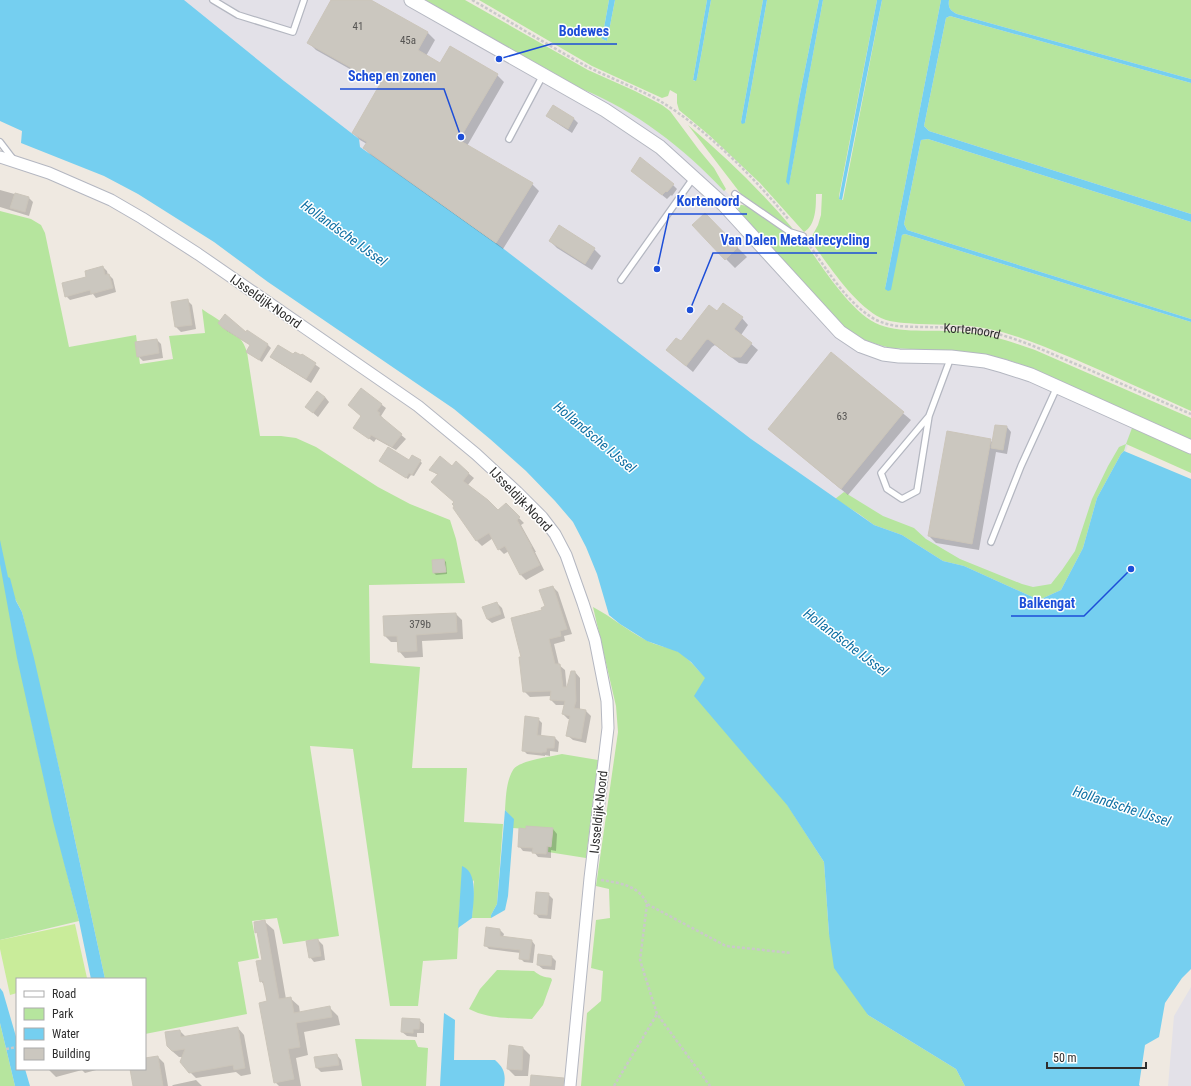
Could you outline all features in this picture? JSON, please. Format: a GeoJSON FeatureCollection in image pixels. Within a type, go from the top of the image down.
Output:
{"type":"FeatureCollection","features":[{"type":"Feature","properties":{"kind":"street","name":"Kortenoord"},"geometry":{"type":"LineString","coordinates":[[411,0],[632,127],[660,147],[724,205],[840,332],[861,346],[883,354],[899,356],[951,357],[985,361],[1003,366],[1031,375],[1191,447]]}},
{"type":"Feature","properties":{"kind":"street","name":"IJsseldijk-Noord"},"geometry":{"type":"LineString","coordinates":[[0,157],[49,173],[111,200],[198,254],[418,406],[476,454],[517,492],[542,517],[555,534],[575,577],[595,640],[607,701],[608,728],[590,878],[570,1086]]}},
{"type":"Feature","properties":{"kind":"lane"},"geometry":{"type":"LineString","coordinates":[[213,0],[238,15],[293,32],[304,0]]}},
{"type":"Feature","properties":{"kind":"lane"},"geometry":{"type":"LineString","coordinates":[[509,139],[543,75]]}},
{"type":"Feature","properties":{"kind":"lane"},"geometry":{"type":"LineString","coordinates":[[0,142],[16,162]]}},
{"type":"Feature","properties":{"kind":"lane"},"geometry":{"type":"LineString","coordinates":[[621,280],[694,177]]}},
{"type":"Feature","properties":{"kind":"lane"},"geometry":{"type":"LineString","coordinates":[[735,194],[790,232],[803,236]]}},
{"type":"Feature","properties":{"kind":"lane"},"geometry":{"type":"LineString","coordinates":[[929,416],[881,473],[886,488],[902,499],[917,492],[929,416],[951,357]]}},
{"type":"Feature","properties":{"kind":"lane"},"geometry":{"type":"LineString","coordinates":[[991,542],[1021,466],[1057,387]]}},
{"type":"Feature","properties":{"kind":"path"},"geometry":{"type":"LineString","coordinates":[[472,0],[589,67],[660,101],[690,122],[726,154],[751,177],[790,220]]}},
{"type":"Feature","properties":{"kind":"path","name":"Kortenoord"},"geometry":{"type":"LineString","coordinates":[[803,236],[848,296],[877,320],[886,324],[897,326],[967,328],[1013,339],[1037,347],[1191,414]]}},
{"type":"Feature","properties":{"kind":"path"},"geometry":{"type":"LineString","coordinates":[[590,878],[622,884],[635,889],[644,897],[647,904],[640,960],[657,1014],[710,1086]]}},
{"type":"Feature","properties":{"kind":"path"},"geometry":{"type":"LineString","coordinates":[[647,904],[726,946],[791,953]]}},
{"type":"Feature","properties":{"kind":"path"},"geometry":{"type":"LineString","coordinates":[[614,1086],[657,1014]]}},
{"type":"Feature","properties":{"kind":"path"},"geometry":{"type":"LineString","coordinates":[[6,1049],[16,1047]]}},
{"type":"Feature","properties":{"kind":"shaded area"},"geometry":{"type":"Polygon","coordinates":[[[175,0],[429,0],[662,131],[721,186],[856,331],[1010,353],[1138,411],[1107,514],[1069,625],[896,550],[397,182],[175,0]]]}},
{"type":"Feature","properties":{"kind":"shaded area"},"geometry":{"type":"Polygon","coordinates":[[[1191,987],[1191,1086],[1168,1086],[1174,1016],[1191,987]]]}},
{"type":"Feature","properties":{"kind":"green space"},"geometry":{"type":"Polygon","coordinates":[[[425,0],[465,0],[588,70],[662,105],[670,111],[714,168],[726,189],[724,191],[693,160],[658,132],[621,108],[582,89],[425,0]]]}},
{"type":"Feature","properties":{"kind":"green space"},"geometry":{"type":"Polygon","coordinates":[[[479,0],[609,0],[602,39],[607,41],[615,0],[707,0],[693,80],[695,81],[697,78],[711,0],[763,0],[741,122],[745,123],[767,0],[819,0],[799,99],[789,184],[823,0],[877,0],[839,196],[839,199],[843,200],[882,0],[941,0],[885,289],[902,235],[905,234],[1191,322],[1191,411],[1072,358],[1010,335],[972,326],[904,323],[881,318],[871,312],[851,293],[833,272],[810,240],[818,225],[821,215],[822,194],[816,194],[813,220],[808,229],[804,232],[760,183],[709,135],[679,110],[677,94],[670,90],[668,96],[662,98],[592,66],[479,0]]]}},
{"type":"Feature","properties":{"kind":"green space"},"geometry":{"type":"Polygon","coordinates":[[[949,0],[1191,0],[1191,79],[957,14],[950,8],[949,0]]]}},
{"type":"Feature","properties":{"kind":"green space"},"geometry":{"type":"Polygon","coordinates":[[[950,16],[1191,83],[1191,214],[929,131],[924,126],[946,18],[950,16]]]}},
{"type":"Feature","properties":{"kind":"green space"},"geometry":{"type":"Polygon","coordinates":[[[688,125],[743,175],[793,229],[741,194],[688,125]]]}},
{"type":"Feature","properties":{"kind":"green space"},"geometry":{"type":"Polygon","coordinates":[[[928,139],[1191,222],[1191,319],[907,230],[904,224],[921,140],[928,139]]]}},
{"type":"Feature","properties":{"kind":"green space"},"geometry":{"type":"Polygon","coordinates":[[[740,205],[745,205],[751,208],[784,232],[804,241],[838,288],[869,320],[890,328],[922,331],[955,331],[992,336],[1035,350],[1191,418],[1191,440],[1034,369],[1005,359],[970,352],[891,348],[858,336],[848,330],[837,320],[803,284],[739,211],[738,208],[740,205]]]}},
{"type":"Feature","properties":{"kind":"green space"},"geometry":{"type":"Polygon","coordinates":[[[0,211],[31,219],[41,225],[45,233],[69,347],[136,335],[140,364],[173,359],[169,336],[205,333],[202,309],[235,332],[244,345],[247,352],[260,436],[296,438],[316,447],[378,487],[410,504],[450,520],[456,539],[465,583],[369,585],[370,663],[420,667],[412,768],[467,768],[464,822],[503,824],[497,904],[491,918],[472,918],[474,880],[460,901],[457,959],[423,961],[418,1006],[390,1006],[353,749],[310,746],[339,936],[283,944],[277,918],[252,921],[259,958],[238,962],[247,1014],[146,1034],[146,978],[105,978],[63,785],[22,612],[4,578],[11,621],[38,750],[79,921],[0,940],[0,211]]]}},
{"type":"Feature","properties":{"kind":"green space"},"geometry":{"type":"Polygon","coordinates":[[[1132,428],[1191,454],[1191,473],[1126,444],[1132,428]]]}},
{"type":"Feature","properties":{"kind":"green space"},"geometry":{"type":"Polygon","coordinates":[[[1126,444],[1124,451],[1097,498],[1083,548],[1061,590],[1039,600],[964,566],[943,561],[902,535],[874,525],[835,499],[844,492],[883,516],[914,528],[926,539],[960,559],[1022,584],[1033,587],[1051,584],[1075,551],[1092,499],[1119,447],[1126,444]]]}},
{"type":"Feature","properties":{"kind":"green space"},"geometry":{"type":"Polygon","coordinates":[[[593,607],[650,642],[679,652],[706,678],[824,862],[829,934],[868,1015],[956,1069],[965,1086],[581,1086],[587,1013],[601,1001],[603,971],[591,968],[596,920],[610,918],[609,889],[596,886],[618,732],[616,706],[593,607]]]}},
{"type":"Feature","properties":{"kind":"green space"},"geometry":{"type":"Polygon","coordinates":[[[562,754],[598,760],[586,858],[548,852],[550,831],[513,828],[513,819],[505,810],[509,779],[516,767],[528,761],[562,754]]]}},
{"type":"Feature","properties":{"kind":"green space"},"geometry":{"type":"Polygon","coordinates":[[[75,924],[87,978],[16,978],[16,993],[10,995],[0,949],[0,940],[75,924]]]}},
{"type":"Feature","properties":{"kind":"green space"},"geometry":{"type":"Polygon","coordinates":[[[497,970],[534,971],[542,976],[551,978],[552,980],[543,1005],[532,1019],[484,1015],[469,1009],[480,989],[497,970]]]}},
{"type":"Feature","properties":{"kind":"green space"},"geometry":{"type":"Polygon","coordinates":[[[0,1023],[15,1086],[0,1086],[0,1023]]]}},
{"type":"Feature","properties":{"kind":"green space"},"geometry":{"type":"Polygon","coordinates":[[[355,1039],[415,1040],[418,1047],[428,1048],[426,1086],[362,1086],[355,1039]]]}},
{"type":"Feature","properties":{"kind":"water","name":"Hollandsche IJssel"},"geometry":{"type":"Polygon","coordinates":[[[0,0],[184,0],[284,81],[359,139],[360,147],[496,243],[751,439],[874,525],[902,535],[943,561],[964,566],[1039,600],[1061,590],[1083,548],[1097,498],[1124,451],[1191,479],[1191,969],[1182,978],[1165,1003],[1159,1037],[1145,1045],[1140,1086],[965,1086],[956,1069],[868,1015],[834,968],[829,934],[824,862],[787,805],[694,696],[705,678],[691,662],[678,652],[647,641],[620,624],[609,615],[597,574],[586,547],[573,522],[526,471],[454,409],[268,282],[214,242],[138,194],[104,176],[21,143],[22,131],[0,121],[0,0]]]}},
{"type":"Feature","properties":{"kind":"water"},"geometry":{"type":"Polygon","coordinates":[[[609,0],[615,0],[607,41],[602,39],[609,0]]]}},
{"type":"Feature","properties":{"kind":"water"},"geometry":{"type":"Polygon","coordinates":[[[707,0],[711,0],[696,81],[693,80],[707,0]]]}},
{"type":"Feature","properties":{"kind":"water"},"geometry":{"type":"Polygon","coordinates":[[[763,0],[767,0],[745,123],[742,124],[741,122],[763,0]]]}},
{"type":"Feature","properties":{"kind":"water"},"geometry":{"type":"Polygon","coordinates":[[[819,0],[823,0],[789,185],[786,182],[799,99],[819,0]]]}},
{"type":"Feature","properties":{"kind":"water"},"geometry":{"type":"Polygon","coordinates":[[[877,0],[882,0],[842,200],[839,199],[877,0]]]}},
{"type":"Feature","properties":{"kind":"water"},"geometry":{"type":"Polygon","coordinates":[[[941,0],[949,0],[950,8],[957,14],[1191,79],[1191,83],[950,16],[946,18],[924,126],[929,131],[1191,214],[1191,222],[928,139],[921,140],[904,224],[907,230],[1191,319],[1191,322],[905,234],[902,235],[891,290],[888,291],[885,289],[941,0]]]}},
{"type":"Feature","properties":{"kind":"water"},"geometry":{"type":"Polygon","coordinates":[[[0,540],[8,577],[10,578],[16,601],[22,612],[34,658],[105,978],[91,978],[79,921],[53,821],[17,658],[0,564],[0,540]]]}},
{"type":"Feature","properties":{"kind":"water"},"geometry":{"type":"Polygon","coordinates":[[[505,810],[514,819],[508,896],[505,910],[491,918],[497,904],[505,810]]]}},
{"type":"Feature","properties":{"kind":"water"},"geometry":{"type":"Polygon","coordinates":[[[462,866],[467,869],[471,875],[474,897],[472,918],[458,928],[462,866]]]}},
{"type":"Feature","properties":{"kind":"water"},"geometry":{"type":"Polygon","coordinates":[[[0,988],[3,992],[16,1037],[16,1070],[25,1070],[30,1086],[15,1086],[0,1023],[0,988]]]}},
{"type":"Feature","properties":{"kind":"water"},"geometry":{"type":"Polygon","coordinates":[[[444,1013],[455,1020],[454,1060],[495,1060],[504,1072],[504,1086],[440,1086],[444,1013]]]}},
{"type":"Feature","properties":{"kind":"building"},"geometry":{"type":"Polygon","coordinates":[[[331,0],[371,0],[428,32],[418,50],[440,63],[450,46],[498,74],[459,140],[533,183],[496,243],[363,148],[367,142],[352,133],[380,84],[307,43],[331,0]]]}},
{"type":"Feature","properties":{"kind":"building"},"geometry":{"type":"Polygon","coordinates":[[[553,105],[574,118],[568,129],[546,116],[553,105]]]}},
{"type":"Feature","properties":{"kind":"building"},"geometry":{"type":"Polygon","coordinates":[[[640,157],[674,184],[667,192],[666,191],[662,195],[631,171],[640,157]]]}},
{"type":"Feature","properties":{"kind":"building"},"geometry":{"type":"Polygon","coordinates":[[[15,193],[29,197],[25,212],[10,208],[15,193]]]}},
{"type":"Feature","properties":{"kind":"building"},"geometry":{"type":"Polygon","coordinates":[[[705,213],[738,247],[725,260],[692,225],[705,213]]]}},
{"type":"Feature","properties":{"kind":"building"},"geometry":{"type":"Polygon","coordinates":[[[559,225],[595,248],[585,264],[549,241],[559,225]]]}},
{"type":"Feature","properties":{"kind":"building"},"geometry":{"type":"Polygon","coordinates":[[[103,266],[105,275],[109,274],[113,288],[91,294],[90,290],[65,297],[62,283],[86,277],[85,271],[103,266]]]}},
{"type":"Feature","properties":{"kind":"building"},"geometry":{"type":"Polygon","coordinates":[[[188,299],[192,325],[175,327],[171,302],[188,299]]]}},
{"type":"Feature","properties":{"kind":"building"},"geometry":{"type":"Polygon","coordinates":[[[723,303],[743,317],[734,329],[752,343],[741,357],[731,357],[708,339],[686,366],[666,350],[676,338],[681,341],[709,305],[717,311],[723,303]]]}},
{"type":"Feature","properties":{"kind":"building"},"geometry":{"type":"Polygon","coordinates":[[[225,314],[246,332],[247,330],[268,344],[259,360],[246,352],[250,345],[223,328],[218,323],[225,314]]]}},
{"type":"Feature","properties":{"kind":"building"},"geometry":{"type":"Polygon","coordinates":[[[157,339],[159,353],[137,357],[135,342],[157,339]]]}},
{"type":"Feature","properties":{"kind":"building"},"geometry":{"type":"Polygon","coordinates":[[[278,345],[293,354],[295,352],[301,355],[302,354],[316,363],[306,379],[270,357],[278,345]]]}},
{"type":"Feature","properties":{"kind":"building"},"geometry":{"type":"Polygon","coordinates":[[[831,352],[904,412],[841,489],[768,429],[831,352]]]}},
{"type":"Feature","properties":{"kind":"building"},"geometry":{"type":"Polygon","coordinates":[[[361,388],[382,404],[377,411],[380,413],[379,415],[402,434],[392,447],[371,435],[369,439],[353,428],[361,416],[348,405],[361,388]]]}},
{"type":"Feature","properties":{"kind":"building"},"geometry":{"type":"Polygon","coordinates":[[[317,391],[325,397],[313,413],[305,407],[317,391]]]}},
{"type":"Feature","properties":{"kind":"building"},"geometry":{"type":"Polygon","coordinates":[[[995,425],[1007,426],[1003,450],[991,448],[995,425]]]}},
{"type":"Feature","properties":{"kind":"building"},"geometry":{"type":"Polygon","coordinates":[[[947,431],[991,439],[972,544],[928,536],[947,431]]]}},
{"type":"Feature","properties":{"kind":"building"},"geometry":{"type":"Polygon","coordinates":[[[388,447],[409,460],[412,455],[421,460],[412,475],[409,473],[406,478],[379,461],[388,447]]]}},
{"type":"Feature","properties":{"kind":"building"},"geometry":{"type":"Polygon","coordinates":[[[440,456],[452,466],[456,461],[469,473],[463,481],[488,500],[498,510],[506,503],[520,517],[517,520],[540,565],[520,575],[505,546],[498,550],[489,533],[476,541],[453,508],[454,506],[452,504],[454,502],[431,482],[438,474],[429,470],[440,456]]]}},
{"type":"Feature","properties":{"kind":"building"},"geometry":{"type":"Polygon","coordinates":[[[444,559],[446,572],[433,573],[432,560],[444,559]]]}},
{"type":"Feature","properties":{"kind":"building"},"geometry":{"type":"Polygon","coordinates":[[[553,586],[567,629],[560,631],[561,636],[549,639],[555,664],[560,664],[563,687],[567,687],[571,671],[575,671],[576,701],[574,708],[586,710],[581,739],[566,736],[570,716],[562,714],[565,701],[550,700],[551,691],[523,692],[519,657],[521,657],[511,618],[542,610],[541,608],[545,606],[539,590],[553,586]]]}},
{"type":"Feature","properties":{"kind":"building"},"geometry":{"type":"Polygon","coordinates":[[[497,602],[501,614],[487,619],[482,607],[497,602]]]}},
{"type":"Feature","properties":{"kind":"building"},"geometry":{"type":"Polygon","coordinates":[[[456,613],[457,632],[416,635],[417,651],[398,652],[397,636],[384,636],[383,616],[456,613]]]}},
{"type":"Feature","properties":{"kind":"building"},"geometry":{"type":"Polygon","coordinates":[[[525,716],[539,718],[537,735],[555,737],[554,748],[547,748],[546,752],[542,753],[522,751],[525,716]]]}},
{"type":"Feature","properties":{"kind":"building"},"geometry":{"type":"Polygon","coordinates":[[[526,826],[553,828],[551,847],[547,846],[546,854],[532,853],[533,848],[518,847],[519,828],[526,829],[526,826]]]}},
{"type":"Feature","properties":{"kind":"building"},"geometry":{"type":"Polygon","coordinates":[[[536,892],[549,893],[547,915],[534,914],[536,892]]]}},
{"type":"Feature","properties":{"kind":"building"},"geometry":{"type":"Polygon","coordinates":[[[265,920],[279,999],[291,997],[294,1013],[330,1006],[332,1017],[296,1023],[300,1047],[288,1049],[294,1079],[274,1083],[259,1003],[267,1001],[263,981],[260,982],[256,961],[262,960],[257,932],[255,933],[254,922],[265,920]]]}},
{"type":"Feature","properties":{"kind":"building"},"geometry":{"type":"Polygon","coordinates":[[[486,927],[500,929],[500,936],[532,940],[529,960],[519,959],[520,950],[484,946],[486,927]]]}},
{"type":"Feature","properties":{"kind":"building"},"geometry":{"type":"Polygon","coordinates":[[[318,939],[321,956],[309,958],[306,941],[318,939]]]}},
{"type":"Feature","properties":{"kind":"building"},"geometry":{"type":"Polygon","coordinates":[[[538,954],[552,956],[551,966],[537,965],[538,954]]]}},
{"type":"Feature","properties":{"kind":"building"},"geometry":{"type":"Polygon","coordinates":[[[402,1018],[420,1019],[419,1029],[413,1029],[413,1033],[401,1032],[402,1018]]]}},
{"type":"Feature","properties":{"kind":"building"},"geometry":{"type":"Polygon","coordinates":[[[238,1027],[245,1068],[234,1070],[233,1065],[189,1073],[180,1062],[185,1049],[172,1051],[167,1046],[165,1032],[180,1030],[181,1037],[238,1027]]]}},
{"type":"Feature","properties":{"kind":"building"},"geometry":{"type":"Polygon","coordinates":[[[509,1045],[523,1047],[522,1070],[507,1069],[509,1045]]]}},
{"type":"Feature","properties":{"kind":"building"},"geometry":{"type":"Polygon","coordinates":[[[337,1054],[339,1065],[316,1068],[314,1057],[337,1054]]]}},
{"type":"Feature","properties":{"kind":"building"},"geometry":{"type":"Polygon","coordinates":[[[158,1056],[163,1086],[133,1086],[130,1070],[146,1070],[146,1058],[158,1056]]]}},
{"type":"Feature","properties":{"kind":"building"},"geometry":{"type":"Polygon","coordinates":[[[531,1075],[564,1078],[563,1086],[530,1086],[531,1075]]]}},
{"type":"Feature","properties":{"kind":"place","name":"Bodewes"},"geometry":{"type":"Point","coordinates":[499,59]}},
{"type":"Feature","properties":{"kind":"place","name":"Schep en zonen"},"geometry":{"type":"Point","coordinates":[461,137]}},
{"type":"Feature","properties":{"kind":"place","name":"Kortenoord"},"geometry":{"type":"Point","coordinates":[657,269]}},
{"type":"Feature","properties":{"kind":"place","name":"Van Dalen Metaalrecycling"},"geometry":{"type":"Point","coordinates":[690,310]}},
{"type":"Feature","properties":{"kind":"place","name":"Balkengat"},"geometry":{"type":"Point","coordinates":[1131,569]}}]}
